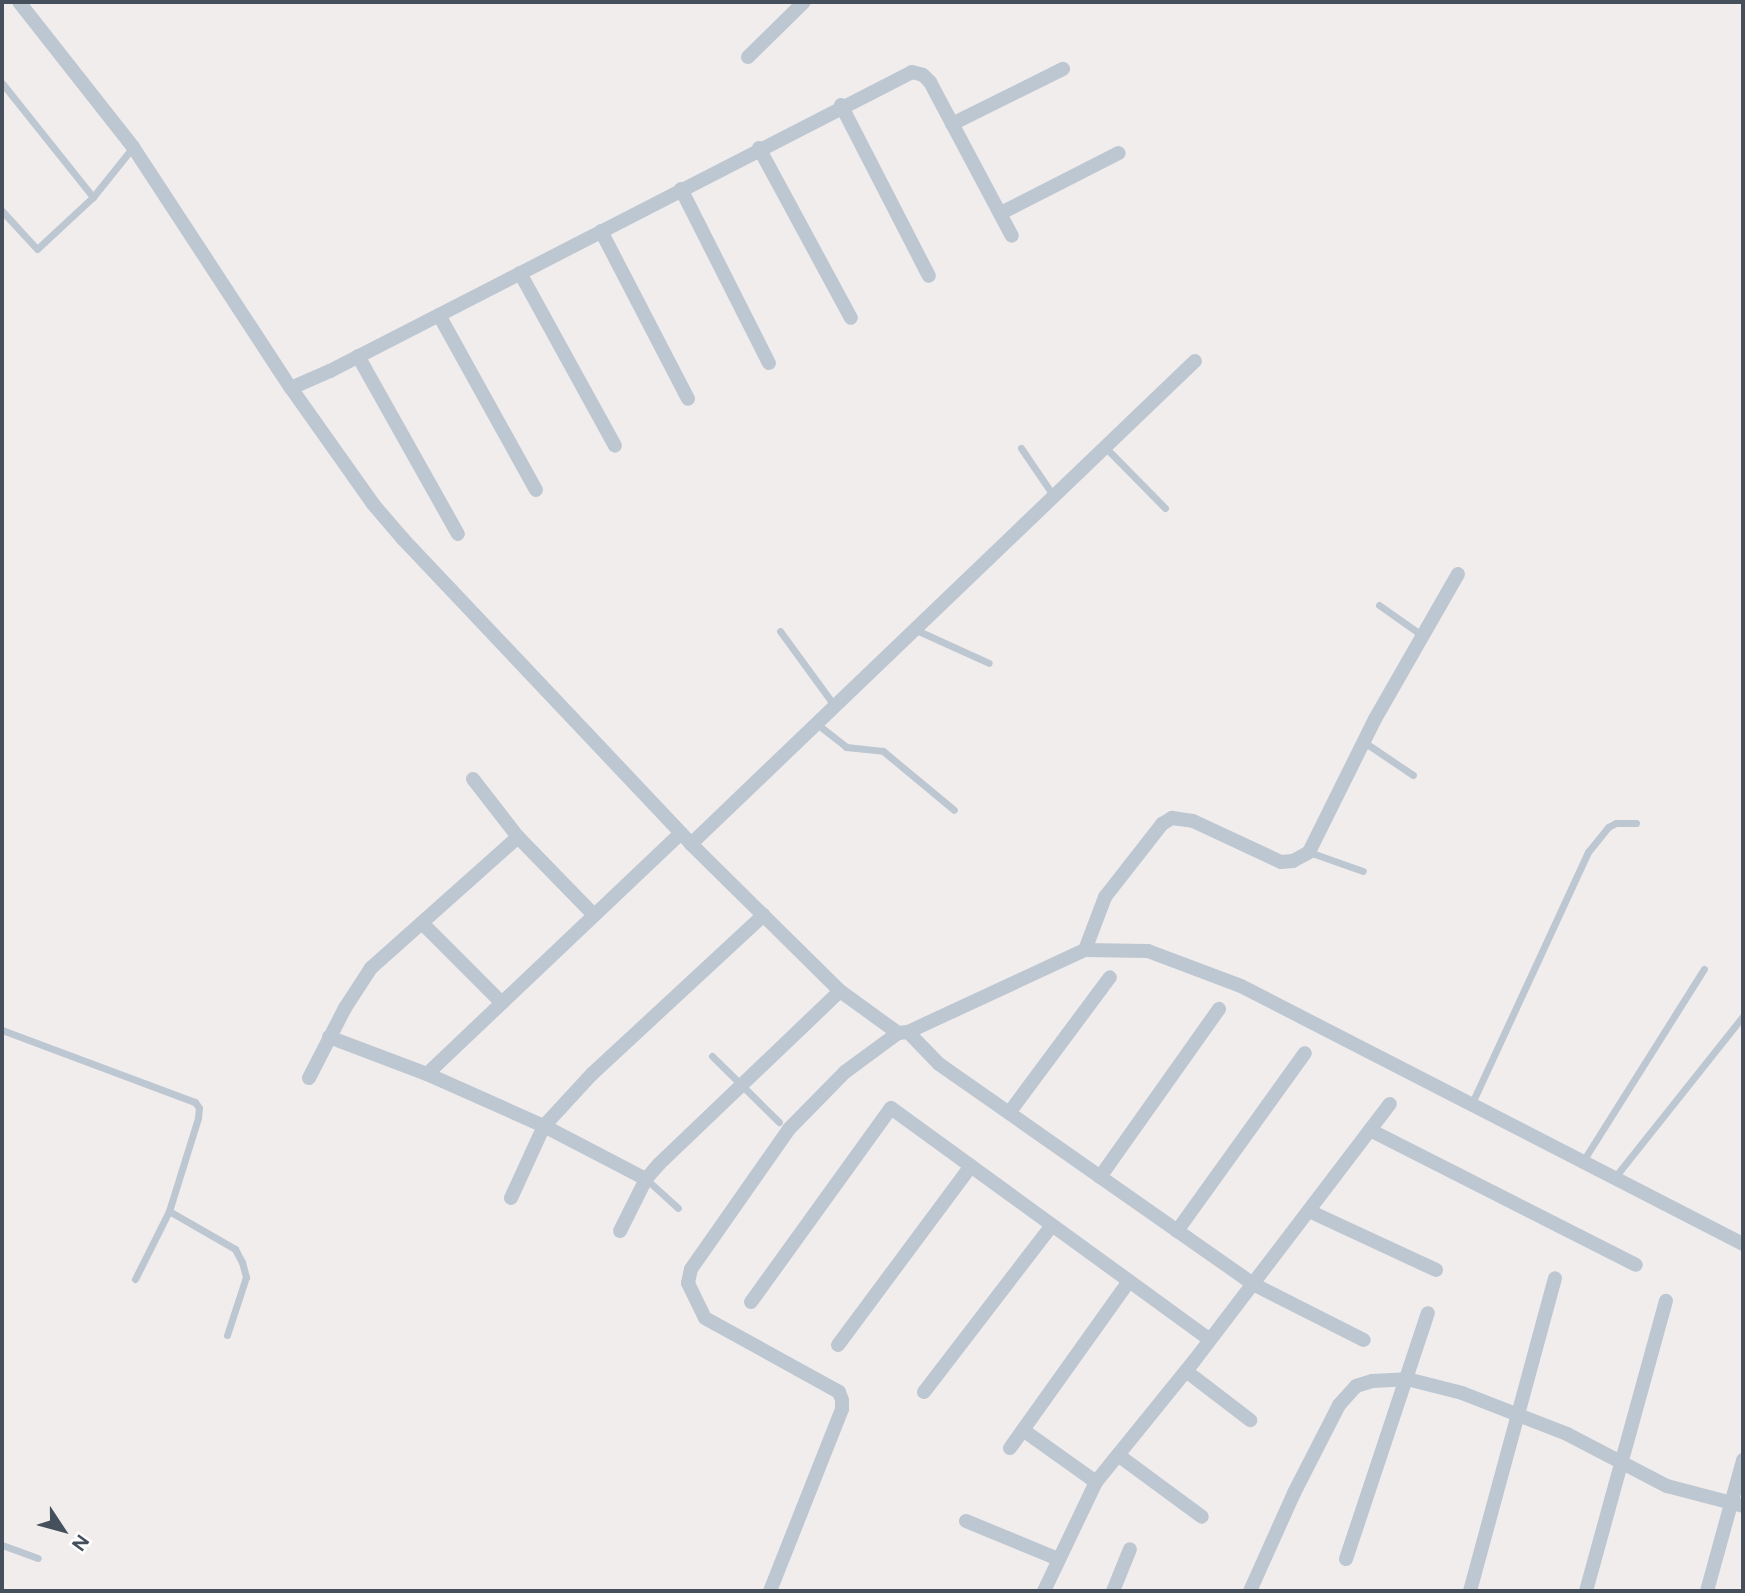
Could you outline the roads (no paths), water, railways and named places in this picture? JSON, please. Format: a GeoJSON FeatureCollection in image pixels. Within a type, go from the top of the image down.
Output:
{"type":"FeatureCollection","features":[{"type":"Feature","properties":{"kind":"street"},"geometry":{"type":"LineString","coordinates":[[19,2],[133,147],[291,388],[351,474],[403,540],[686,838],[840,991],[903,1032],[939,1064],[1253,1284],[1364,1340]]}},
{"type":"Feature","properties":{"kind":"street"},"geometry":{"type":"LineString","coordinates":[[748,57],[799,4]]}},
{"type":"Feature","properties":{"kind":"street"},"geometry":{"type":"LineString","coordinates":[[952,124],[1063,69]]}},
{"type":"Feature","properties":{"kind":"street"},"geometry":{"type":"LineString","coordinates":[[291,388],[439,315],[899,75],[918,72],[930,82],[1012,236]]}},
{"type":"Feature","properties":{"kind":"street"},"geometry":{"type":"LineString","coordinates":[[841,106],[929,276]]}},
{"type":"Feature","properties":{"kind":"street"},"geometry":{"type":"LineString","coordinates":[[759,148],[851,318]]}},
{"type":"Feature","properties":{"kind":"street"},"geometry":{"type":"LineString","coordinates":[[1001,213],[1119,153]]}},
{"type":"Feature","properties":{"kind":"street"},"geometry":{"type":"LineString","coordinates":[[681,189],[769,363]]}},
{"type":"Feature","properties":{"kind":"street"},"geometry":{"type":"LineString","coordinates":[[601,230],[688,399]]}},
{"type":"Feature","properties":{"kind":"street"},"geometry":{"type":"LineString","coordinates":[[520,273],[615,446]]}},
{"type":"Feature","properties":{"kind":"street"},"geometry":{"type":"LineString","coordinates":[[439,315],[536,490]]}},
{"type":"Feature","properties":{"kind":"street"},"geometry":{"type":"LineString","coordinates":[[358,356],[458,534]]}},
{"type":"Feature","properties":{"kind":"street"},"geometry":{"type":"LineString","coordinates":[[427,1074],[593,914],[686,838],[816,722],[1195,360]]}},
{"type":"Feature","properties":{"kind":"street"},"geometry":{"type":"LineString","coordinates":[[1084,950],[1105,897],[1162,824],[1172,818],[1193,821],[1281,862],[1293,861],[1308,852],[1364,742],[1458,574]]}},
{"type":"Feature","properties":{"kind":"street"},"geometry":{"type":"LineString","coordinates":[[473,779],[518,837],[593,914]]}},
{"type":"Feature","properties":{"kind":"street"},"geometry":{"type":"LineString","coordinates":[[309,1078],[329,1037],[371,968],[518,837]]}},
{"type":"Feature","properties":{"kind":"street"},"geometry":{"type":"LineString","coordinates":[[511,1198],[544,1126],[592,1074],[764,915]]}},
{"type":"Feature","properties":{"kind":"street"},"geometry":{"type":"LineString","coordinates":[[422,923],[502,1002]]}},
{"type":"Feature","properties":{"kind":"street"},"geometry":{"type":"LineString","coordinates":[[770,1591],[842,1409],[842,1400],[839,1392],[705,1318],[688,1283],[691,1269],[789,1129],[845,1072],[903,1032],[1084,950],[1148,951],[1241,986],[1743,1244]]}},
{"type":"Feature","properties":{"kind":"street"},"geometry":{"type":"LineString","coordinates":[[1009,1113],[1110,977]]}},
{"type":"Feature","properties":{"kind":"street"},"geometry":{"type":"LineString","coordinates":[[620,1231],[646,1179],[840,991]]}},
{"type":"Feature","properties":{"kind":"street"},"geometry":{"type":"LineString","coordinates":[[1100,1177],[1219,1009]]}},
{"type":"Feature","properties":{"kind":"street"},"geometry":{"type":"LineString","coordinates":[[329,1037],[427,1074],[544,1126],[646,1179]]}},
{"type":"Feature","properties":{"kind":"street"},"geometry":{"type":"LineString","coordinates":[[1177,1231],[1305,1053]]}},
{"type":"Feature","properties":{"kind":"street"},"geometry":{"type":"LineString","coordinates":[[1044,1591],[1096,1482],[1186,1371],[1390,1104]]}},
{"type":"Feature","properties":{"kind":"street"},"geometry":{"type":"LineString","coordinates":[[751,1302],[891,1108],[1210,1340]]}},
{"type":"Feature","properties":{"kind":"street"},"geometry":{"type":"LineString","coordinates":[[1370,1130],[1636,1265]]}},
{"type":"Feature","properties":{"kind":"street"},"geometry":{"type":"LineString","coordinates":[[838,1345],[971,1166]]}},
{"type":"Feature","properties":{"kind":"street"},"geometry":{"type":"LineString","coordinates":[[1309,1210],[1436,1270]]}},
{"type":"Feature","properties":{"kind":"street"},"geometry":{"type":"LineString","coordinates":[[924,1392],[1052,1225]]}},
{"type":"Feature","properties":{"kind":"street"},"geometry":{"type":"LineString","coordinates":[[1470,1591],[1555,1278]]}},
{"type":"Feature","properties":{"kind":"street"},"geometry":{"type":"LineString","coordinates":[[1010,1448],[1129,1281]]}},
{"type":"Feature","properties":{"kind":"street"},"geometry":{"type":"LineString","coordinates":[[1586,1591],[1667,1301]]}},
{"type":"Feature","properties":{"kind":"street"},"geometry":{"type":"LineString","coordinates":[[1346,1559],[1428,1313]]}},
{"type":"Feature","properties":{"kind":"street"},"geometry":{"type":"LineString","coordinates":[[1186,1371],[1250,1420]]}},
{"type":"Feature","properties":{"kind":"street"},"geometry":{"type":"LineString","coordinates":[[1250,1591],[1294,1493],[1339,1405],[1356,1387],[1371,1381],[1407,1380],[1462,1393],[1567,1434],[1667,1486],[1737,1505]]}},
{"type":"Feature","properties":{"kind":"street"},"geometry":{"type":"LineString","coordinates":[[1023,1430],[1096,1482]]}},
{"type":"Feature","properties":{"kind":"street"},"geometry":{"type":"LineString","coordinates":[[1118,1455],[1202,1517]]}},
{"type":"Feature","properties":{"kind":"street"},"geometry":{"type":"LineString","coordinates":[[1707,1591],[1737,1505],[1743,1460]]}},
{"type":"Feature","properties":{"kind":"street"},"geometry":{"type":"LineString","coordinates":[[966,1521],[1058,1559]]}},
{"type":"Feature","properties":{"kind":"street"},"geometry":{"type":"LineString","coordinates":[[1113,1591],[1130,1549]]}},
{"type":"Feature","properties":{"kind":"lane"},"geometry":{"type":"LineString","coordinates":[[2,83],[93,197]]}},
{"type":"Feature","properties":{"kind":"lane"},"geometry":{"type":"LineString","coordinates":[[2,211],[37,249],[93,197],[133,147]]}},
{"type":"Feature","properties":{"kind":"lane"},"geometry":{"type":"LineString","coordinates":[[1104,446],[1165,508]]}},
{"type":"Feature","properties":{"kind":"lane"},"geometry":{"type":"LineString","coordinates":[[1021,448],[1053,495]]}},
{"type":"Feature","properties":{"kind":"lane"},"geometry":{"type":"LineString","coordinates":[[1379,605],[1423,636]]}},
{"type":"Feature","properties":{"kind":"lane"},"geometry":{"type":"LineString","coordinates":[[914,629],[989,663]]}},
{"type":"Feature","properties":{"kind":"lane"},"geometry":{"type":"LineString","coordinates":[[779,631],[834,705]]}},
{"type":"Feature","properties":{"kind":"lane"},"geometry":{"type":"LineString","coordinates":[[816,722],[846,747],[883,751],[954,810]]}},
{"type":"Feature","properties":{"kind":"lane"},"geometry":{"type":"LineString","coordinates":[[1364,742],[1413,775]]}},
{"type":"Feature","properties":{"kind":"lane"},"geometry":{"type":"LineString","coordinates":[[1472,1103],[1588,852],[1608,827],[1616,823],[1636,823]]}},
{"type":"Feature","properties":{"kind":"lane"},"geometry":{"type":"LineString","coordinates":[[1308,852],[1363,871]]}},
{"type":"Feature","properties":{"kind":"lane"},"geometry":{"type":"LineString","coordinates":[[1583,1161],[1704,969]]}},
{"type":"Feature","properties":{"kind":"lane"},"geometry":{"type":"LineString","coordinates":[[1615,1177],[1743,1016]]}},
{"type":"Feature","properties":{"kind":"lane"},"geometry":{"type":"LineString","coordinates":[[2,1030],[195,1102],[199,1108],[169,1211],[135,1279]]}},
{"type":"Feature","properties":{"kind":"lane"},"geometry":{"type":"LineString","coordinates":[[712,1056],[779,1122]]}},
{"type":"Feature","properties":{"kind":"lane"},"geometry":{"type":"LineString","coordinates":[[646,1179],[678,1208]]}},
{"type":"Feature","properties":{"kind":"lane"},"geometry":{"type":"LineString","coordinates":[[169,1211],[235,1249],[242,1262],[246,1277],[227,1335]]}},
{"type":"Feature","properties":{"kind":"lane"},"geometry":{"type":"LineString","coordinates":[[2,1545],[38,1558]]}}]}
